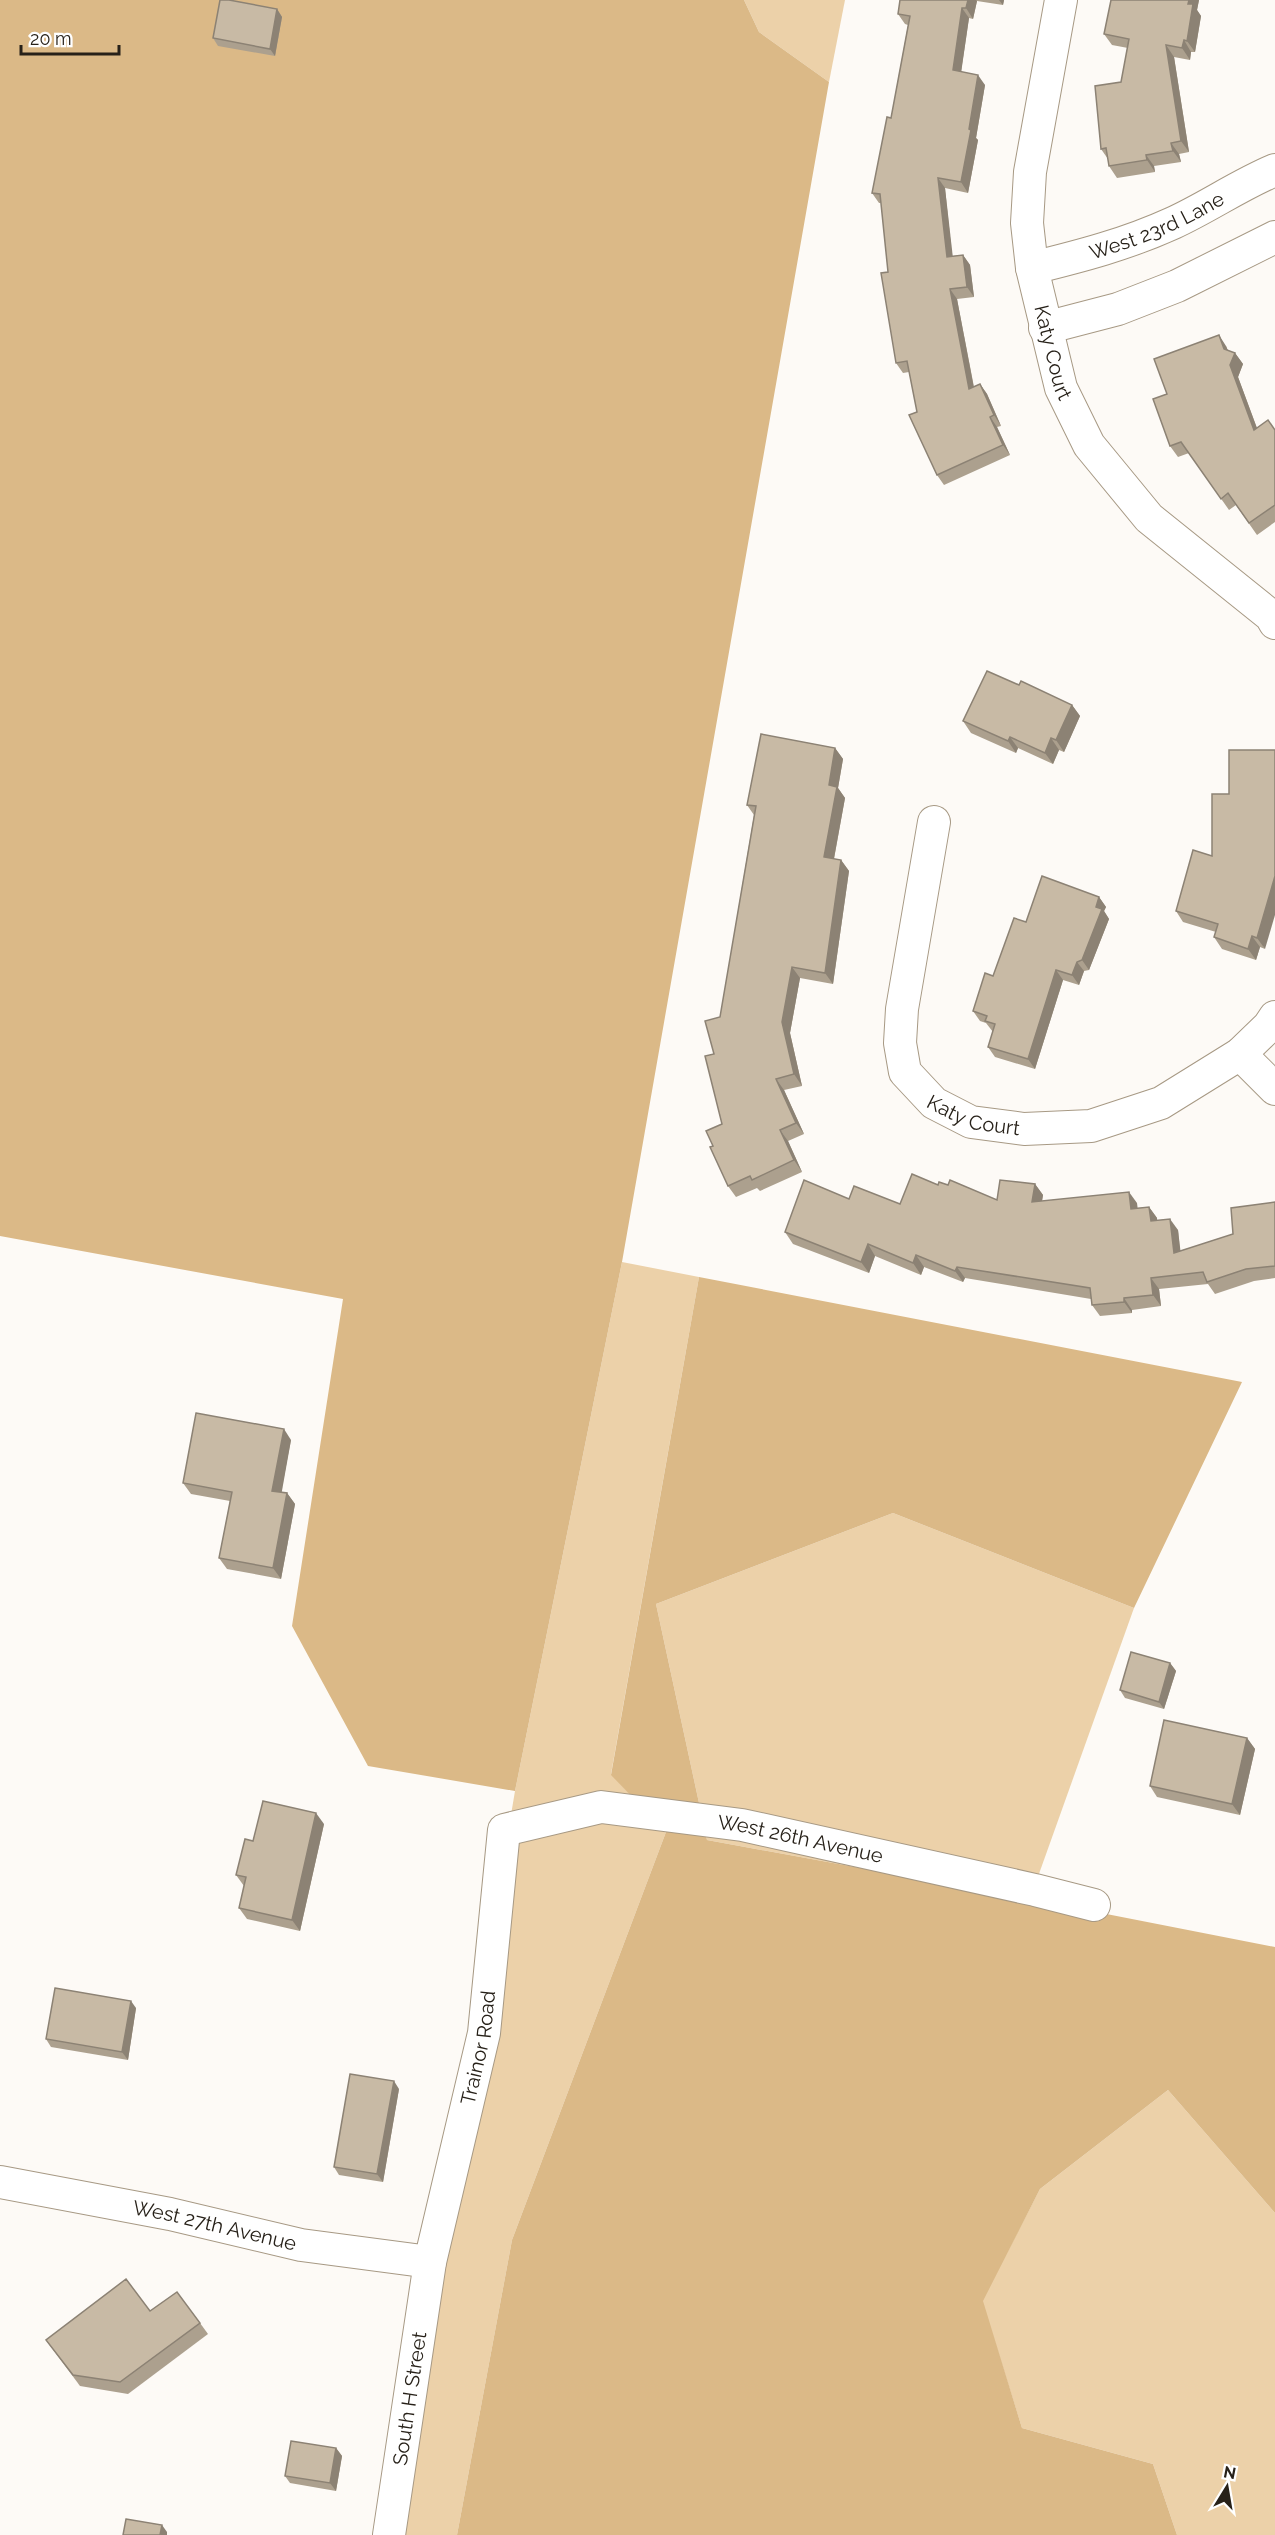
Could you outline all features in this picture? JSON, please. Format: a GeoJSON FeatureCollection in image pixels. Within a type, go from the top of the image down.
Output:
{"type":"FeatureCollection","features":[{"type":"Feature","properties":{"kind":"street","name":"Katy Court"},"geometry":{"type":"LineString","coordinates":[[1061,0],[1030,172],[1028,223],[1032,268],[1061,388],[1089,445],[1149,518],[1271,616],[1275,623]]}},
{"type":"Feature","properties":{"kind":"street","name":"West 23rd Lane"},"geometry":{"type":"LineString","coordinates":[[1032,268],[1115,247],[1174,223],[1245,183],[1275,170]]}},
{"type":"Feature","properties":{"kind":"street"},"geometry":{"type":"LineString","coordinates":[[1045,328],[1118,309],[1177,286],[1275,237]]}},
{"type":"Feature","properties":{"kind":"street","name":"Katy Court"},"geometry":{"type":"LineString","coordinates":[[934,822],[902,1009],[900,1043],[904,1072],[934,1102],[971,1122],[1024,1129],[1091,1126],[1161,1103],[1240,1054],[1273,1025]]}},
{"type":"Feature","properties":{"kind":"street"},"geometry":{"type":"LineString","coordinates":[[1240,1054],[1275,1089]]}},
{"type":"Feature","properties":{"kind":"street","name":"West 26th Avenue"},"geometry":{"type":"LineString","coordinates":[[504,1830],[601,1807],[742,1825],[1094,1905]]}},
{"type":"Feature","properties":{"kind":"street","name":"Trainor Road"},"geometry":{"type":"LineString","coordinates":[[430,2262],[484,2033],[504,1830]]}},
{"type":"Feature","properties":{"kind":"street","name":"West 27th Avenue"},"geometry":{"type":"LineString","coordinates":[[0,2182],[170,2214],[301,2245],[430,2262]]}},
{"type":"Feature","properties":{"kind":"street","name":"South H Street"},"geometry":{"type":"LineString","coordinates":[[389,2535],[430,2262]]}},
{"type":"Feature","properties":{"kind":"shaded area"},"geometry":{"type":"Polygon","coordinates":[[[0,0],[744,0],[759,32],[829,82],[622,1262],[515,1791],[368,1766],[292,1626],[343,1299],[0,1236],[0,0]]]}},
{"type":"Feature","properties":{"kind":"shaded area"},"geometry":{"type":"Polygon","coordinates":[[[744,0],[845,0],[829,82],[759,32],[744,0]]]}},
{"type":"Feature","properties":{"kind":"shaded area"},"geometry":{"type":"Polygon","coordinates":[[[622,1262],[699,1277],[611,1774],[666,1832],[512,2240],[457,2535],[390,2535],[515,1791],[622,1262]]]}},
{"type":"Feature","properties":{"kind":"shaded area"},"geometry":{"type":"Polygon","coordinates":[[[699,1277],[1242,1382],[1134,1608],[893,1513],[656,1604],[707,1840],[1030,1899],[1275,1947],[1275,2213],[1168,2090],[1040,2189],[983,2301],[1022,2428],[1153,2464],[1177,2535],[457,2535],[512,2240],[666,1832],[611,1775],[699,1277]]]}},
{"type":"Feature","properties":{"kind":"shaded area"},"geometry":{"type":"Polygon","coordinates":[[[893,1513],[1134,1608],[1030,1899],[707,1840],[656,1604],[893,1513]]]}},
{"type":"Feature","properties":{"kind":"shaded area"},"geometry":{"type":"Polygon","coordinates":[[[1168,2090],[1275,2213],[1275,2535],[1177,2535],[1153,2464],[1022,2428],[982,2301],[1040,2189],[1168,2090]]]}},
{"type":"Feature","properties":{"kind":"building"},"geometry":{"type":"Polygon","coordinates":[[[220,0],[277,9],[270,49],[213,38],[220,0]]]}},
{"type":"Feature","properties":{"kind":"building"},"geometry":{"type":"Polygon","coordinates":[[[900,0],[968,0],[966,8],[962,8],[953,70],[978,75],[961,182],[938,178],[947,257],[963,255],[967,287],[950,289],[969,389],[980,384],[994,415],[990,417],[1003,445],[937,475],[909,415],[917,412],[907,361],[896,363],[881,273],[888,272],[880,194],[872,193],[887,117],[891,118],[910,16],[898,14],[900,0]]]}},
{"type":"Feature","properties":{"kind":"building"},"geometry":{"type":"Polygon","coordinates":[[[1111,0],[1189,0],[1188,4],[1193,4],[1187,41],[1184,40],[1182,48],[1166,45],[1181,141],[1171,143],[1173,151],[1146,155],[1147,160],[1109,166],[1106,148],[1101,149],[1095,86],[1121,82],[1129,39],[1104,34],[1111,0]]]}},
{"type":"Feature","properties":{"kind":"building"},"geometry":{"type":"Polygon","coordinates":[[[1219,335],[1224,349],[1235,353],[1230,365],[1254,430],[1268,420],[1275,430],[1275,505],[1249,523],[1228,493],[1221,499],[1181,442],[1170,446],[1153,399],[1167,394],[1154,359],[1219,335]]]}},
{"type":"Feature","properties":{"kind":"building"},"geometry":{"type":"Polygon","coordinates":[[[987,671],[1019,685],[1021,681],[1072,705],[1056,740],[1051,738],[1045,753],[1010,737],[1008,741],[963,721],[987,671]]]}},
{"type":"Feature","properties":{"kind":"building"},"geometry":{"type":"Polygon","coordinates":[[[761,734],[835,748],[829,785],[837,787],[824,857],[841,860],[825,973],[792,967],[782,1022],[794,1074],[776,1079],[796,1123],[780,1130],[794,1160],[752,1180],[750,1176],[728,1186],[710,1147],[713,1146],[706,1131],[722,1124],[705,1056],[714,1054],[705,1021],[720,1017],[756,806],[747,805],[761,734]]]}},
{"type":"Feature","properties":{"kind":"building"},"geometry":{"type":"Polygon","coordinates":[[[1229,750],[1275,750],[1275,876],[1257,938],[1252,936],[1248,949],[1214,937],[1218,924],[1176,911],[1193,850],[1212,856],[1212,794],[1229,794],[1229,750]]]}},
{"type":"Feature","properties":{"kind":"building"},"geometry":{"type":"Polygon","coordinates":[[[1042,876],[1099,897],[1096,907],[1102,909],[1082,960],[1077,962],[1072,975],[1056,970],[1028,1059],[988,1047],[995,1024],[985,1021],[987,1016],[973,1011],[985,973],[993,976],[1014,918],[1026,922],[1042,876]]]}},
{"type":"Feature","properties":{"kind":"building"},"geometry":{"type":"Polygon","coordinates":[[[912,1174],[938,1185],[939,1182],[948,1185],[950,1180],[997,1200],[1000,1180],[1035,1184],[1032,1202],[1129,1192],[1131,1209],[1149,1207],[1151,1221],[1170,1219],[1174,1253],[1233,1234],[1231,1208],[1275,1202],[1275,1266],[1246,1269],[1207,1282],[1203,1272],[1151,1278],[1153,1295],[1124,1298],[1124,1302],[1092,1305],[1090,1288],[957,1267],[955,1271],[916,1255],[913,1263],[868,1244],[861,1262],[785,1232],[804,1180],[849,1199],[854,1186],[900,1204],[912,1174]]]}},
{"type":"Feature","properties":{"kind":"building"},"geometry":{"type":"Polygon","coordinates":[[[196,1413],[284,1429],[272,1491],[287,1493],[273,1568],[219,1558],[232,1492],[183,1483],[196,1413]]]}},
{"type":"Feature","properties":{"kind":"building"},"geometry":{"type":"Polygon","coordinates":[[[1131,1652],[1170,1663],[1159,1702],[1120,1690],[1131,1652]]]}},
{"type":"Feature","properties":{"kind":"building"},"geometry":{"type":"Polygon","coordinates":[[[1164,1720],[1247,1738],[1232,1804],[1150,1786],[1164,1720]]]}},
{"type":"Feature","properties":{"kind":"building"},"geometry":{"type":"Polygon","coordinates":[[[263,1801],[316,1813],[292,1920],[239,1908],[246,1877],[236,1875],[245,1839],[253,1841],[263,1801]]]}},
{"type":"Feature","properties":{"kind":"building"},"geometry":{"type":"Polygon","coordinates":[[[55,1988],[131,2001],[122,2052],[46,2039],[55,1988]]]}},
{"type":"Feature","properties":{"kind":"building"},"geometry":{"type":"Polygon","coordinates":[[[350,2074],[394,2081],[377,2174],[334,2167],[350,2074]]]}},
{"type":"Feature","properties":{"kind":"building"},"geometry":{"type":"Polygon","coordinates":[[[126,2279],[150,2311],[177,2292],[200,2323],[120,2382],[73,2375],[46,2340],[126,2279]]]}},
{"type":"Feature","properties":{"kind":"building"},"geometry":{"type":"Polygon","coordinates":[[[291,2441],[336,2448],[330,2483],[285,2476],[291,2441]]]}},
{"type":"Feature","properties":{"kind":"building"},"geometry":{"type":"Polygon","coordinates":[[[126,2519],[162,2525],[160,2535],[123,2535],[126,2519]]]}}]}
